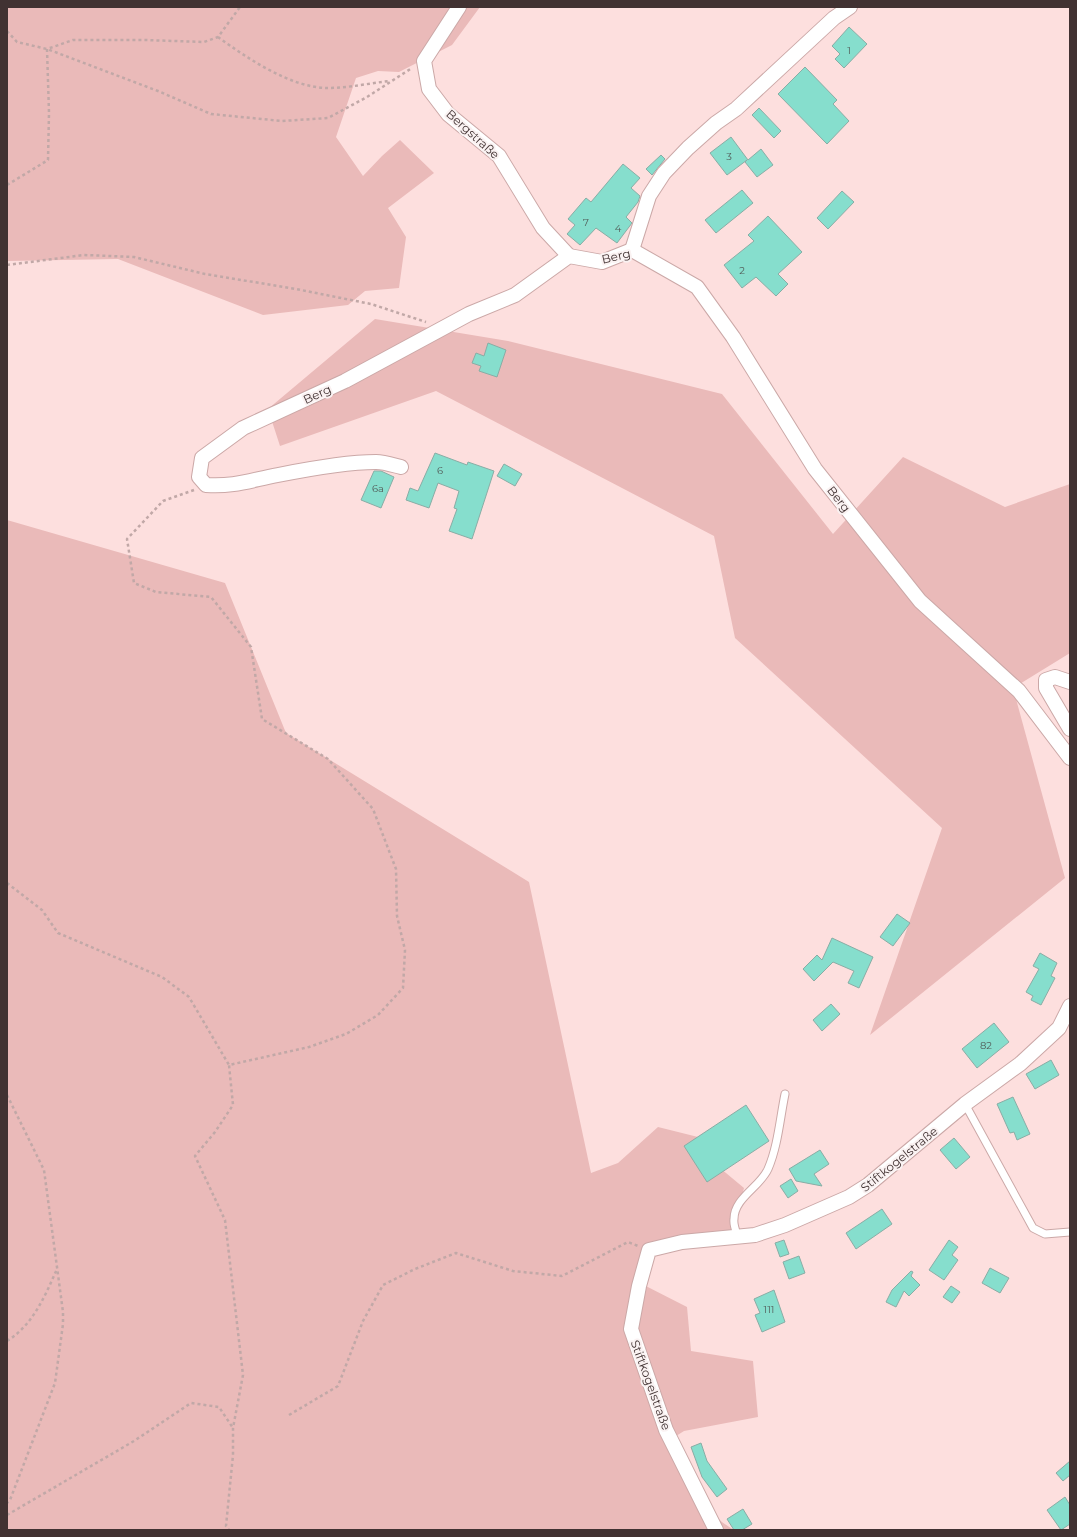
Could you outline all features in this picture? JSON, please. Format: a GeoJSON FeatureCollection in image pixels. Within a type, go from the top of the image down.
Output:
{"type":"FeatureCollection","features":[{"type":"Feature","properties":{"kind":"street"},"geometry":{"type":"LineString","coordinates":[[424,61],[459,7]]}},
{"type":"Feature","properties":{"kind":"street"},"geometry":{"type":"LineString","coordinates":[[632,250],[649,196],[664,173],[716,123],[736,109],[834,18],[850,7]]}},
{"type":"Feature","properties":{"kind":"street","name":"Bergstraße"},"geometry":{"type":"LineString","coordinates":[[424,61],[430,88],[448,114],[499,156],[543,228],[569,256]]}},
{"type":"Feature","properties":{"kind":"street","name":"Berg"},"geometry":{"type":"LineString","coordinates":[[206,485],[199,477],[202,458],[243,428],[345,381],[468,314],[515,295],[569,256],[602,262],[632,250],[697,287],[733,337],[824,481],[920,601],[1019,691],[1070,758]]}},
{"type":"Feature","properties":{"kind":"street"},"geometry":{"type":"LineString","coordinates":[[206,485],[238,485],[277,475],[378,462],[401,467]]}},
{"type":"Feature","properties":{"kind":"street"},"geometry":{"type":"LineString","coordinates":[[1070,682],[1056,677],[1046,680],[1046,688],[1070,729]]}},
{"type":"Feature","properties":{"kind":"street","name":"Stiftkogelstraße"},"geometry":{"type":"LineString","coordinates":[[716,1530],[666,1430],[631,1329],[639,1286],[650,1250],[682,1242],[755,1234],[785,1225],[849,1197],[868,1186],[965,1104],[1020,1064],[1059,1028],[1070,1006]]}},
{"type":"Feature","properties":{"kind":"lane"},"geometry":{"type":"LineString","coordinates":[[738,1237],[733,1220],[735,1210],[740,1202],[762,1181],[768,1169],[773,1155],[785,1094]]}},
{"type":"Feature","properties":{"kind":"lane"},"geometry":{"type":"LineString","coordinates":[[965,1104],[1033,1228],[1045,1234],[1070,1232]]}},
{"type":"Feature","properties":{"kind":"path"},"geometry":{"type":"LineString","coordinates":[[47,49],[73,40],[204,42],[218,37],[240,7]]}},
{"type":"Feature","properties":{"kind":"path"},"geometry":{"type":"LineString","coordinates":[[7,31],[17,42],[47,49],[158,91],[211,114],[282,121],[328,118],[424,61]]}},
{"type":"Feature","properties":{"kind":"path"},"geometry":{"type":"LineString","coordinates":[[218,37],[245,56],[291,81],[328,88],[391,81]]}},
{"type":"Feature","properties":{"kind":"path"},"geometry":{"type":"LineString","coordinates":[[7,185],[48,160],[49,113],[47,49]]}},
{"type":"Feature","properties":{"kind":"path"},"geometry":{"type":"LineString","coordinates":[[7,265],[84,255],[134,258],[205,274],[296,289],[371,304],[443,328]]}},
{"type":"Feature","properties":{"kind":"path"},"geometry":{"type":"LineString","coordinates":[[206,485],[163,501],[127,539],[134,583],[156,592],[211,597],[251,647],[262,718],[328,759],[373,809],[396,869],[398,916],[405,950],[402,988],[378,1015],[346,1034],[309,1047],[230,1065]]}},
{"type":"Feature","properties":{"kind":"path"},"geometry":{"type":"LineString","coordinates":[[7,883],[42,910],[58,933],[162,977],[189,997],[230,1065],[233,1105],[215,1132],[195,1156],[225,1220],[243,1375],[233,1428],[233,1455],[226,1526],[229,1530]]}},
{"type":"Feature","properties":{"kind":"path"},"geometry":{"type":"LineString","coordinates":[[7,1094],[44,1170],[63,1324],[55,1383],[10,1500],[7,1504]]}},
{"type":"Feature","properties":{"kind":"path"},"geometry":{"type":"LineString","coordinates":[[289,1415],[338,1386],[363,1321],[383,1285],[415,1269],[456,1253],[512,1271],[562,1276],[628,1242],[650,1250]]}},
{"type":"Feature","properties":{"kind":"path"},"geometry":{"type":"LineString","coordinates":[[7,1341],[26,1326],[42,1301],[57,1268]]}},
{"type":"Feature","properties":{"kind":"path"},"geometry":{"type":"LineString","coordinates":[[7,1514],[134,1441],[191,1403],[219,1407],[233,1428]]}},
{"type":"Feature","properties":{"kind":"shaded area"},"geometry":{"type":"Polygon","coordinates":[[[7,7],[480,7],[452,45],[399,72],[378,71],[356,78],[336,137],[363,176],[400,140],[434,173],[388,208],[406,237],[399,288],[365,291],[348,305],[263,315],[118,259],[7,261],[7,7]]]}},
{"type":"Feature","properties":{"kind":"shaded area"},"geometry":{"type":"Polygon","coordinates":[[[375,319],[508,341],[722,394],[833,534],[903,457],[1005,507],[1070,484],[1070,653],[1013,688],[1065,878],[870,1035],[942,828],[735,638],[714,536],[436,391],[280,446],[268,409],[375,319]]]}},
{"type":"Feature","properties":{"kind":"shaded area"},"geometry":{"type":"Polygon","coordinates":[[[7,520],[225,583],[286,733],[529,882],[591,1173],[618,1163],[658,1127],[710,1140],[720,1168],[744,1188],[732,1233],[649,1244],[636,1281],[687,1307],[691,1351],[753,1361],[758,1417],[684,1431],[665,1443],[686,1480],[703,1503],[722,1522],[734,1530],[7,1530],[7,520]]]}},
{"type":"Feature","properties":{"kind":"building"},"geometry":{"type":"Polygon","coordinates":[[[849,27],[867,44],[844,68],[835,59],[840,54],[832,46],[849,27]]]}},
{"type":"Feature","properties":{"kind":"building"},"geometry":{"type":"Polygon","coordinates":[[[805,67],[837,100],[833,104],[849,121],[827,144],[778,94],[805,67]]]}},
{"type":"Feature","properties":{"kind":"building"},"geometry":{"type":"Polygon","coordinates":[[[759,108],[781,131],[774,138],[752,115],[759,108]]]}},
{"type":"Feature","properties":{"kind":"building"},"geometry":{"type":"Polygon","coordinates":[[[731,137],[748,160],[761,149],[773,165],[757,177],[745,162],[747,160],[727,175],[710,153],[731,137]]]}},
{"type":"Feature","properties":{"kind":"building"},"geometry":{"type":"Polygon","coordinates":[[[661,155],[665,159],[652,175],[646,169],[661,155]]]}},
{"type":"Feature","properties":{"kind":"building"},"geometry":{"type":"Polygon","coordinates":[[[623,164],[640,178],[631,188],[640,196],[638,202],[626,217],[632,223],[617,243],[596,228],[580,245],[567,234],[575,225],[568,219],[586,198],[591,202],[623,164]]]}},
{"type":"Feature","properties":{"kind":"building"},"geometry":{"type":"Polygon","coordinates":[[[742,190],[753,203],[716,233],[705,220],[742,190]]]}},
{"type":"Feature","properties":{"kind":"building"},"geometry":{"type":"Polygon","coordinates":[[[842,191],[854,202],[828,229],[817,218],[842,191]]]}},
{"type":"Feature","properties":{"kind":"building"},"geometry":{"type":"Polygon","coordinates":[[[768,216],[802,252],[778,274],[788,284],[776,296],[756,277],[742,288],[724,265],[754,241],[748,235],[768,216]]]}},
{"type":"Feature","properties":{"kind":"building"},"geometry":{"type":"Polygon","coordinates":[[[488,343],[506,350],[497,377],[479,371],[481,366],[472,363],[476,353],[484,356],[488,343]]]}},
{"type":"Feature","properties":{"kind":"building"},"geometry":{"type":"Polygon","coordinates":[[[435,453],[467,465],[468,462],[494,471],[472,539],[449,531],[457,509],[454,508],[459,491],[438,483],[429,508],[406,500],[410,488],[418,491],[435,453]]]}},
{"type":"Feature","properties":{"kind":"building"},"geometry":{"type":"Polygon","coordinates":[[[504,464],[522,474],[515,486],[497,476],[504,464]]]}},
{"type":"Feature","properties":{"kind":"building"},"geometry":{"type":"Polygon","coordinates":[[[374,471],[381,471],[394,477],[381,508],[361,500],[374,471]]]}},
{"type":"Feature","properties":{"kind":"building"},"geometry":{"type":"Polygon","coordinates":[[[897,914],[910,923],[893,946],[880,937],[897,914]]]}},
{"type":"Feature","properties":{"kind":"building"},"geometry":{"type":"Polygon","coordinates":[[[832,938],[873,957],[859,988],[848,983],[854,971],[833,962],[814,981],[803,969],[817,955],[822,960],[832,938]]]}},
{"type":"Feature","properties":{"kind":"building"},"geometry":{"type":"Polygon","coordinates":[[[1040,953],[1057,963],[1051,976],[1055,978],[1041,1005],[1031,1000],[1033,996],[1026,992],[1039,969],[1033,966],[1040,953]]]}},
{"type":"Feature","properties":{"kind":"building"},"geometry":{"type":"Polygon","coordinates":[[[831,1004],[840,1014],[822,1031],[813,1020],[831,1004]]]}},
{"type":"Feature","properties":{"kind":"building"},"geometry":{"type":"Polygon","coordinates":[[[994,1023],[1009,1042],[977,1068],[962,1049],[994,1023]]]}},
{"type":"Feature","properties":{"kind":"building"},"geometry":{"type":"Polygon","coordinates":[[[1051,1060],[1059,1075],[1035,1089],[1026,1074],[1051,1060]]]}},
{"type":"Feature","properties":{"kind":"building"},"geometry":{"type":"Polygon","coordinates":[[[1013,1097],[1030,1134],[1017,1140],[1014,1132],[1010,1133],[997,1104],[1013,1097]]]}},
{"type":"Feature","properties":{"kind":"building"},"geometry":{"type":"Polygon","coordinates":[[[746,1105],[769,1141],[707,1182],[684,1146],[746,1105]]]}},
{"type":"Feature","properties":{"kind":"building"},"geometry":{"type":"Polygon","coordinates":[[[954,1138],[970,1157],[956,1169],[940,1150],[954,1138]]]}},
{"type":"Feature","properties":{"kind":"building"},"geometry":{"type":"Polygon","coordinates":[[[820,1150],[829,1164],[814,1174],[822,1186],[796,1181],[789,1169],[820,1150]]]}},
{"type":"Feature","properties":{"kind":"building"},"geometry":{"type":"Polygon","coordinates":[[[791,1179],[798,1191],[788,1198],[780,1186],[791,1179]]]}},
{"type":"Feature","properties":{"kind":"building"},"geometry":{"type":"Polygon","coordinates":[[[882,1209],[892,1224],[856,1249],[846,1233],[882,1209]]]}},
{"type":"Feature","properties":{"kind":"building"},"geometry":{"type":"Polygon","coordinates":[[[784,1240],[789,1254],[780,1257],[775,1243],[784,1240]]]}},
{"type":"Feature","properties":{"kind":"building"},"geometry":{"type":"Polygon","coordinates":[[[949,1240],[958,1247],[952,1255],[958,1260],[944,1280],[929,1270],[949,1240]]]}},
{"type":"Feature","properties":{"kind":"building"},"geometry":{"type":"Polygon","coordinates":[[[799,1256],[805,1273],[789,1279],[783,1262],[799,1256]]]}},
{"type":"Feature","properties":{"kind":"building"},"geometry":{"type":"Polygon","coordinates":[[[990,1268],[1009,1278],[1000,1293],[982,1283],[990,1268]]]}},
{"type":"Feature","properties":{"kind":"building"},"geometry":{"type":"Polygon","coordinates":[[[911,1271],[913,1272],[911,1276],[920,1285],[909,1296],[904,1291],[896,1307],[886,1302],[892,1290],[911,1271]]]}},
{"type":"Feature","properties":{"kind":"building"},"geometry":{"type":"Polygon","coordinates":[[[951,1286],[960,1292],[952,1303],[943,1297],[951,1286]]]}},
{"type":"Feature","properties":{"kind":"building"},"geometry":{"type":"Polygon","coordinates":[[[774,1290],[785,1322],[762,1332],[755,1315],[760,1313],[754,1299],[774,1290]]]}},
{"type":"Feature","properties":{"kind":"building"},"geometry":{"type":"Polygon","coordinates":[[[701,1443],[707,1461],[727,1489],[717,1497],[702,1477],[691,1447],[701,1443]]]}},
{"type":"Feature","properties":{"kind":"building"},"geometry":{"type":"Polygon","coordinates":[[[1070,1461],[1070,1475],[1063,1481],[1056,1473],[1070,1461]]]}},
{"type":"Feature","properties":{"kind":"building"},"geometry":{"type":"Polygon","coordinates":[[[1065,1497],[1070,1505],[1070,1524],[1061,1530],[1047,1510],[1065,1497]]]}},
{"type":"Feature","properties":{"kind":"building"},"geometry":{"type":"Polygon","coordinates":[[[743,1509],[752,1524],[742,1530],[734,1530],[727,1519],[743,1509]]]}}]}
